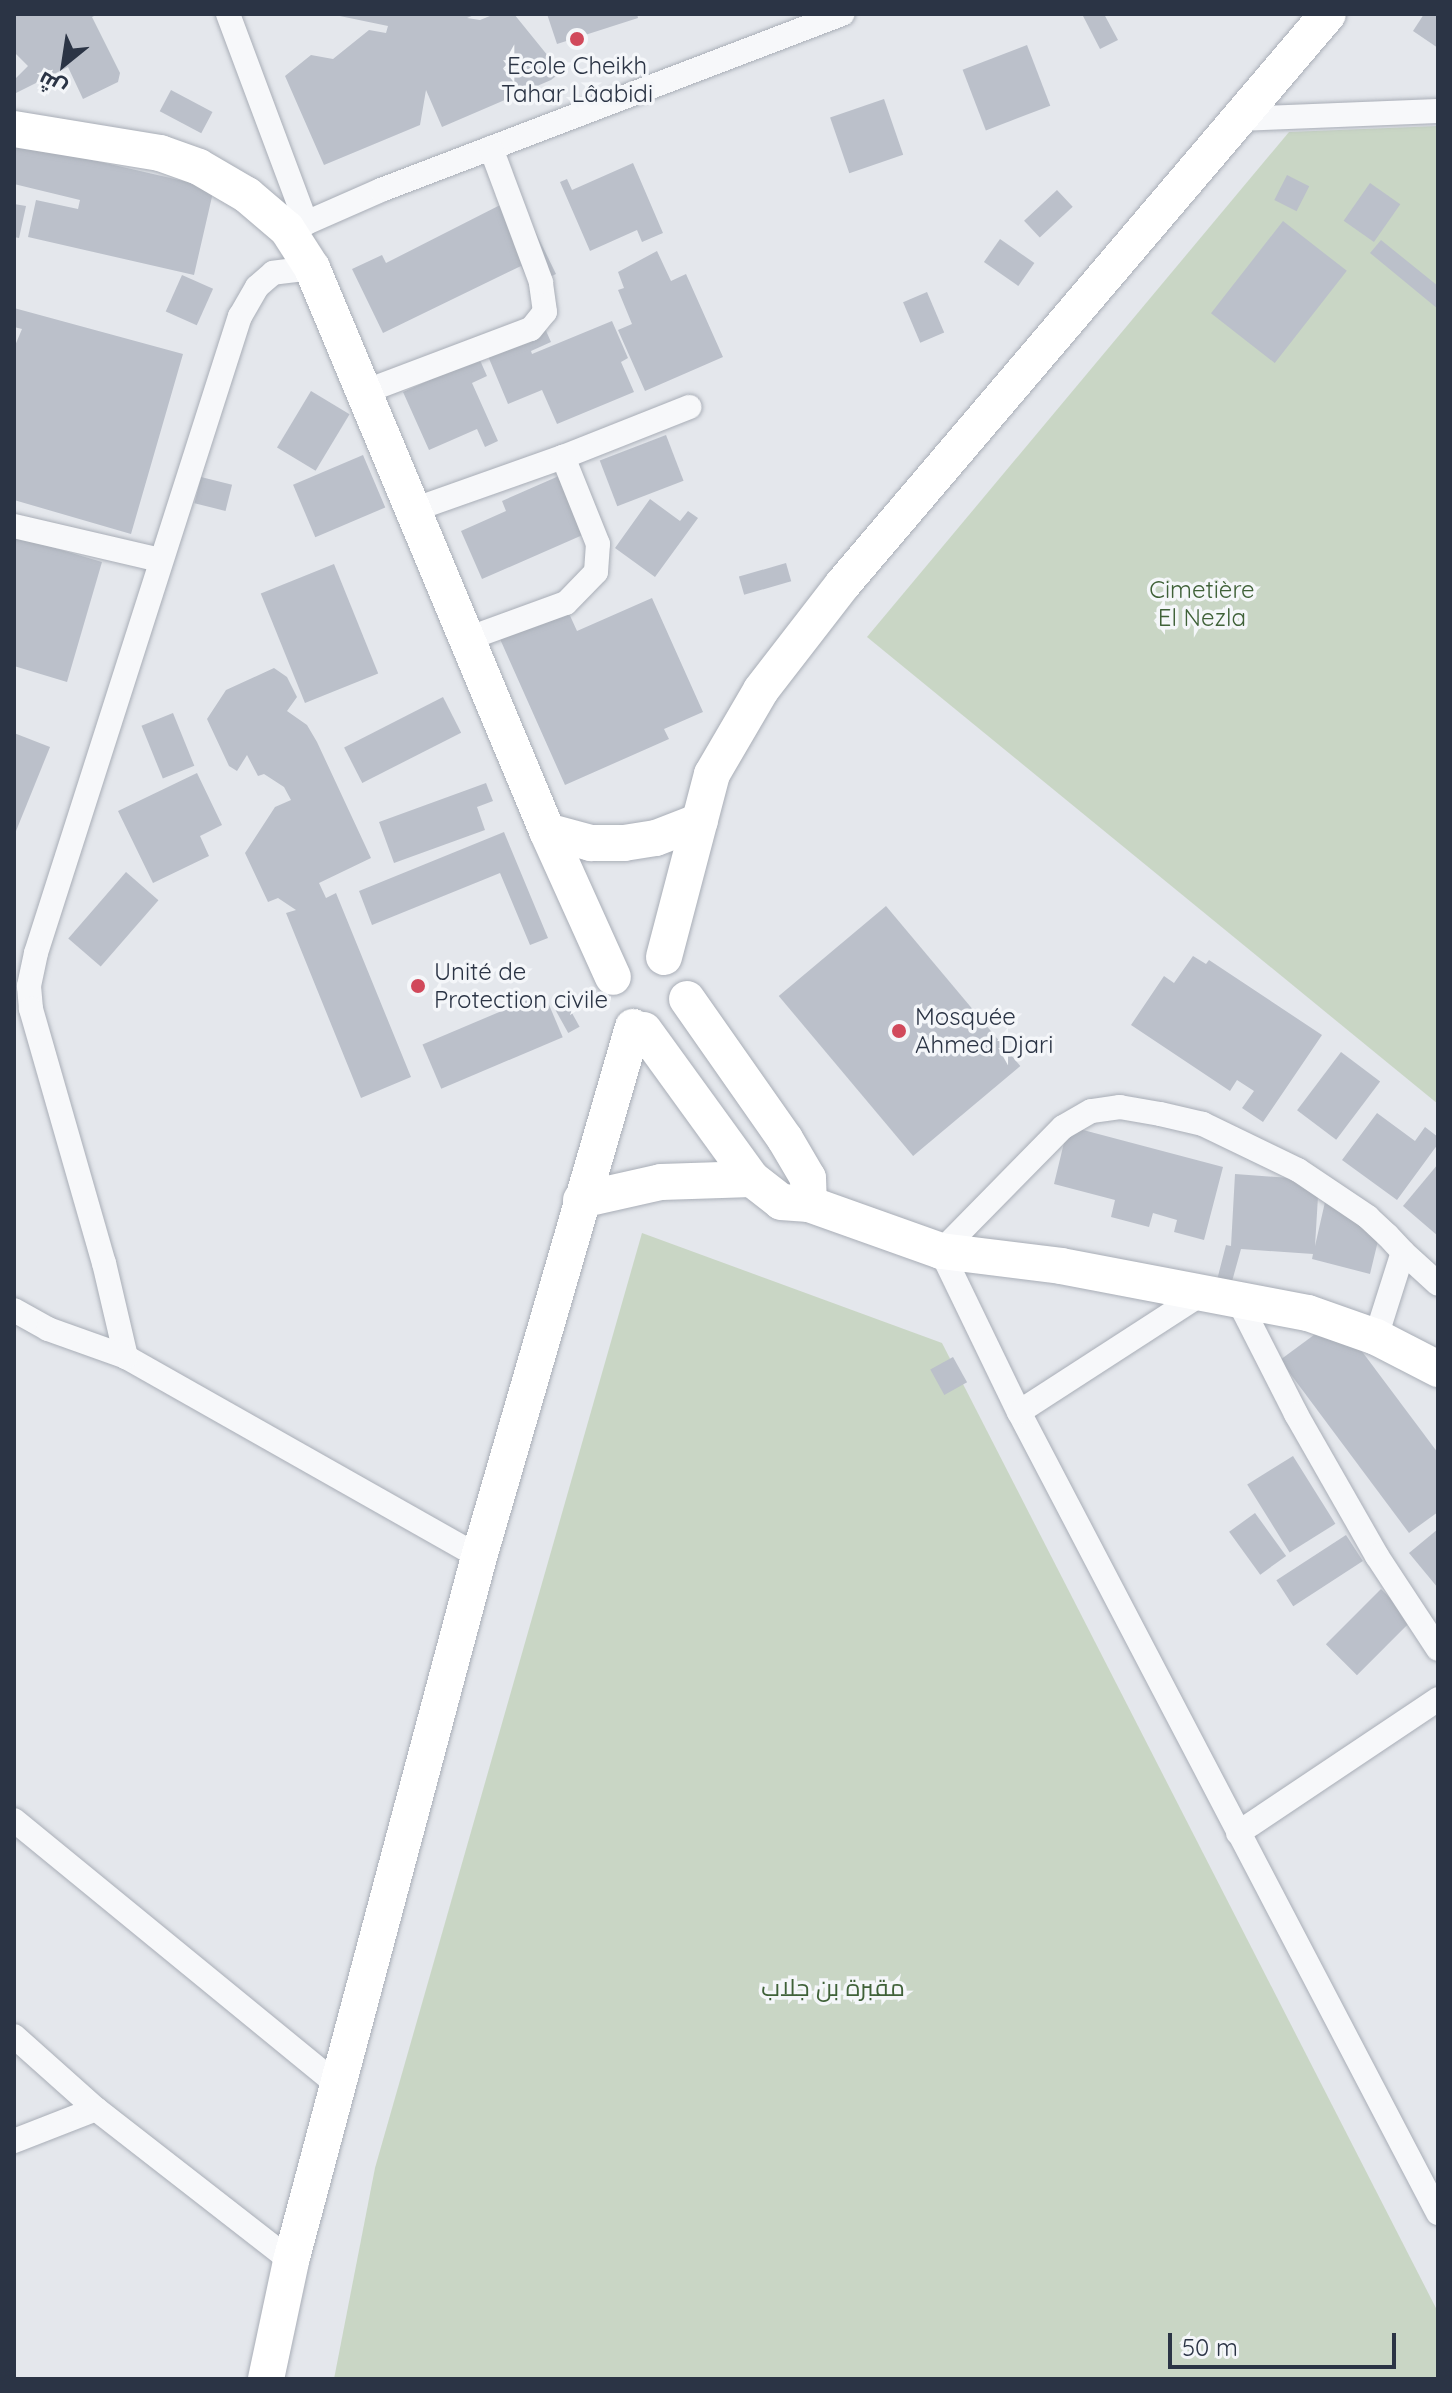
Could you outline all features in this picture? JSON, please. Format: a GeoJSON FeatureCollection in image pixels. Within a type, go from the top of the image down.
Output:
{"type":"FeatureCollection","features":[{"type":"Feature","properties":{"kind":"main road"},"geometry":{"type":"LineString","coordinates":[[664,957],[712,774],[725,748],[790,650],[1328,14]]}},
{"type":"Feature","properties":{"kind":"main road"},"geometry":{"type":"LineString","coordinates":[[14,129],[160,153],[199,167],[297,226],[547,831],[613,977],[611,999],[615,1011],[638,1029],[752,1179],[781,1202],[809,1204],[941,1251],[1061,1266],[1308,1313],[1376,1337],[1438,1369]]}},
{"type":"Feature","properties":{"kind":"main road"},"geometry":{"type":"LineString","coordinates":[[547,831],[591,843],[624,843],[656,838],[700,821]]}},
{"type":"Feature","properties":{"kind":"main road"},"geometry":{"type":"LineString","coordinates":[[613,977],[628,960],[639,955],[664,957],[683,974],[687,999],[785,1139],[808,1178],[809,1204]]}},
{"type":"Feature","properties":{"kind":"main road"},"geometry":{"type":"LineString","coordinates":[[638,1029],[666,1027],[676,1020],[687,999]]}},
{"type":"Feature","properties":{"kind":"main road"},"geometry":{"type":"LineString","coordinates":[[266,2379],[291,2261],[479,1557],[581,1200],[638,1029]]}},
{"type":"Feature","properties":{"kind":"main road"},"geometry":{"type":"LineString","coordinates":[[581,1200],[661,1182],[752,1179]]}},
{"type":"Feature","properties":{"kind":"street"},"geometry":{"type":"LineString","coordinates":[[228,14],[297,226],[491,148],[843,14]]}},
{"type":"Feature","properties":{"kind":"street"},"geometry":{"type":"LineString","coordinates":[[1238,119],[1438,111]]}},
{"type":"Feature","properties":{"kind":"street"},"geometry":{"type":"LineString","coordinates":[[364,392],[531,329],[545,312],[541,282],[491,148]]}},
{"type":"Feature","properties":{"kind":"street"},"geometry":{"type":"LineString","coordinates":[[126,1357],[104,1263],[45,1065],[31,1009],[29,986],[36,953],[240,316],[257,287],[273,273],[312,268]]}},
{"type":"Feature","properties":{"kind":"street"},"geometry":{"type":"LineString","coordinates":[[413,510],[563,457],[689,407]]}},
{"type":"Feature","properties":{"kind":"street"},"geometry":{"type":"LineString","coordinates":[[467,639],[566,603],[596,572],[598,544],[563,457]]}},
{"type":"Feature","properties":{"kind":"street"},"geometry":{"type":"LineString","coordinates":[[14,526],[160,560]]}},
{"type":"Feature","properties":{"kind":"street"},"geometry":{"type":"LineString","coordinates":[[1438,1284],[1368,1217],[1298,1170],[1203,1124],[1120,1107],[1091,1111],[1063,1127],[941,1251],[1019,1412],[1438,2213]]}},
{"type":"Feature","properties":{"kind":"street"},"geometry":{"type":"LineString","coordinates":[[1376,1337],[1403,1252]]}},
{"type":"Feature","properties":{"kind":"street"},"geometry":{"type":"LineString","coordinates":[[1019,1412],[1203,1293]]}},
{"type":"Feature","properties":{"kind":"street"},"geometry":{"type":"LineString","coordinates":[[1238,1300],[1296,1414],[1370,1543],[1438,1649]]}},
{"type":"Feature","properties":{"kind":"street"},"geometry":{"type":"LineString","coordinates":[[14,1310],[48,1329],[126,1357],[479,1557]]}},
{"type":"Feature","properties":{"kind":"street"},"geometry":{"type":"LineString","coordinates":[[1238,1833],[1438,1699]]}},
{"type":"Feature","properties":{"kind":"street"},"geometry":{"type":"LineString","coordinates":[[14,1820],[337,2084]]}},
{"type":"Feature","properties":{"kind":"street"},"geometry":{"type":"LineString","coordinates":[[14,2036],[96,2109],[291,2261]]}},
{"type":"Feature","properties":{"kind":"street"},"geometry":{"type":"LineString","coordinates":[[14,2141],[96,2109]]}},
{"type":"Feature","properties":{"kind":"green space","name":"Cimetière El Nezla"},"geometry":{"type":"Polygon","coordinates":[[[1438,126],[1438,1104],[867,637],[1289,132],[1438,126]]]}},
{"type":"Feature","properties":{"kind":"green space","name":"مقبرة بن جلاب"},"geometry":{"type":"Polygon","coordinates":[[[642,1233],[942,1343],[1438,2312],[1438,2379],[334,2379],[375,2168],[642,1233]]]}},
{"type":"Feature","properties":{"kind":"building"},"geometry":{"type":"Polygon","coordinates":[[[14,14],[98,14],[92,17],[120,73],[118,82],[83,99],[68,67],[14,94],[14,80],[28,66],[14,52],[14,14]]]}},
{"type":"Feature","properties":{"kind":"building"},"geometry":{"type":"Polygon","coordinates":[[[330,14],[476,14],[467,18],[480,20],[495,14],[514,14],[561,72],[551,80],[442,127],[426,90],[420,125],[324,165],[285,76],[311,55],[333,59],[369,30],[386,33],[388,26],[330,14]]]}},
{"type":"Feature","properties":{"kind":"building"},"geometry":{"type":"Polygon","coordinates":[[[547,14],[637,14],[638,18],[557,44],[547,14]]]}},
{"type":"Feature","properties":{"kind":"building"},"geometry":{"type":"Polygon","coordinates":[[[1082,14],[1104,14],[1118,40],[1100,49],[1082,14]]]}},
{"type":"Feature","properties":{"kind":"building"},"geometry":{"type":"Polygon","coordinates":[[[1424,14],[1438,14],[1438,48],[1413,31],[1424,14]]]}},
{"type":"Feature","properties":{"kind":"building"},"geometry":{"type":"Polygon","coordinates":[[[1027,45],[1050,106],[986,130],[963,70],[1027,45]]]}},
{"type":"Feature","properties":{"kind":"building"},"geometry":{"type":"Polygon","coordinates":[[[171,90],[212,112],[201,133],[160,111],[171,90]]]}},
{"type":"Feature","properties":{"kind":"building"},"geometry":{"type":"Polygon","coordinates":[[[884,99],[903,155],[849,173],[830,118],[884,99]]]}},
{"type":"Feature","properties":{"kind":"building"},"geometry":{"type":"Polygon","coordinates":[[[14,142],[214,188],[194,275],[28,237],[36,200],[78,209],[80,200],[14,184],[14,142]]]}},
{"type":"Feature","properties":{"kind":"building"},"geometry":{"type":"Polygon","coordinates":[[[633,163],[663,233],[642,242],[637,230],[590,251],[560,182],[567,179],[572,190],[633,163]]]}},
{"type":"Feature","properties":{"kind":"building"},"geometry":{"type":"Polygon","coordinates":[[[1287,175],[1309,186],[1297,211],[1274,200],[1287,175]]]}},
{"type":"Feature","properties":{"kind":"building"},"geometry":{"type":"Polygon","coordinates":[[[1370,183],[1400,204],[1374,242],[1344,221],[1370,183]]]}},
{"type":"Feature","properties":{"kind":"building"},"geometry":{"type":"Polygon","coordinates":[[[1057,190],[1073,207],[1040,238],[1024,221],[1057,190]]]}},
{"type":"Feature","properties":{"kind":"building"},"geometry":{"type":"Polygon","coordinates":[[[518,196],[556,274],[531,286],[521,266],[383,333],[352,269],[382,255],[386,263],[518,196]]]}},
{"type":"Feature","properties":{"kind":"building"},"geometry":{"type":"Polygon","coordinates":[[[14,204],[26,206],[19,238],[14,237],[14,204]]]}},
{"type":"Feature","properties":{"kind":"building"},"geometry":{"type":"Polygon","coordinates":[[[1283,221],[1347,271],[1275,363],[1211,313],[1283,221]]]}},
{"type":"Feature","properties":{"kind":"building"},"geometry":{"type":"Polygon","coordinates":[[[1000,239],[1034,263],[1018,286],[984,262],[1000,239]]]}},
{"type":"Feature","properties":{"kind":"building"},"geometry":{"type":"Polygon","coordinates":[[[1381,240],[1438,286],[1438,309],[1370,253],[1381,240]]]}},
{"type":"Feature","properties":{"kind":"building"},"geometry":{"type":"Polygon","coordinates":[[[657,251],[671,281],[686,274],[723,357],[645,391],[618,330],[632,324],[618,290],[624,288],[618,272],[657,251]]]}},
{"type":"Feature","properties":{"kind":"building"},"geometry":{"type":"Polygon","coordinates":[[[182,275],[213,289],[197,325],[166,312],[182,275]]]}},
{"type":"Feature","properties":{"kind":"building"},"geometry":{"type":"Polygon","coordinates":[[[927,292],[944,333],[920,343],[903,302],[927,292]]]}},
{"type":"Feature","properties":{"kind":"building"},"geometry":{"type":"Polygon","coordinates":[[[14,308],[183,354],[131,534],[14,500],[14,348],[22,329],[14,327],[14,308]]]}},
{"type":"Feature","properties":{"kind":"building"},"geometry":{"type":"Polygon","coordinates":[[[612,321],[628,358],[621,362],[634,392],[557,424],[542,390],[508,404],[485,349],[543,324],[551,342],[531,351],[532,354],[612,321]]]}},
{"type":"Feature","properties":{"kind":"building"},"geometry":{"type":"Polygon","coordinates":[[[479,358],[487,376],[472,383],[498,441],[485,447],[477,429],[429,450],[403,392],[479,358]]]}},
{"type":"Feature","properties":{"kind":"building"},"geometry":{"type":"Polygon","coordinates":[[[311,391],[350,414],[316,471],[277,448],[311,391]]]}},
{"type":"Feature","properties":{"kind":"building"},"geometry":{"type":"Polygon","coordinates":[[[666,435],[684,481],[617,506],[600,460],[666,435]]]}},
{"type":"Feature","properties":{"kind":"building"},"geometry":{"type":"Polygon","coordinates":[[[363,455],[385,507],[315,537],[293,485],[363,455]]]}},
{"type":"Feature","properties":{"kind":"building"},"geometry":{"type":"Polygon","coordinates":[[[568,472],[594,530],[482,579],[461,531],[506,511],[502,501],[568,472]]]}},
{"type":"Feature","properties":{"kind":"building"},"geometry":{"type":"Polygon","coordinates":[[[201,477],[232,485],[226,511],[194,503],[201,477]]]}},
{"type":"Feature","properties":{"kind":"building"},"geometry":{"type":"Polygon","coordinates":[[[650,499],[680,521],[688,511],[698,518],[655,577],[615,548],[650,499]]]}},
{"type":"Feature","properties":{"kind":"building"},"geometry":{"type":"Polygon","coordinates":[[[14,536],[102,562],[67,682],[14,666],[14,536]]]}},
{"type":"Feature","properties":{"kind":"building"},"geometry":{"type":"Polygon","coordinates":[[[786,563],[791,581],[744,595],[739,577],[786,563]]]}},
{"type":"Feature","properties":{"kind":"building"},"geometry":{"type":"Polygon","coordinates":[[[334,564],[378,673],[305,703],[261,594],[334,564]]]}},
{"type":"Feature","properties":{"kind":"building"},"geometry":{"type":"Polygon","coordinates":[[[652,598],[703,712],[664,729],[669,739],[565,785],[500,639],[567,609],[577,631],[652,598]]]}},
{"type":"Feature","properties":{"kind":"building"},"geometry":{"type":"Polygon","coordinates":[[[274,668],[287,677],[297,697],[287,711],[307,725],[317,742],[371,858],[319,883],[326,898],[336,893],[411,1077],[361,1098],[286,913],[296,910],[278,898],[268,902],[245,853],[275,807],[291,800],[284,787],[264,774],[258,776],[247,755],[237,771],[229,766],[207,719],[226,690],[274,668]]]}},
{"type":"Feature","properties":{"kind":"building"},"geometry":{"type":"Polygon","coordinates":[[[443,697],[461,733],[362,783],[344,747],[443,697]]]}},
{"type":"Feature","properties":{"kind":"building"},"geometry":{"type":"Polygon","coordinates":[[[173,713],[194,766],[163,779],[141,726],[173,713]]]}},
{"type":"Feature","properties":{"kind":"building"},"geometry":{"type":"Polygon","coordinates":[[[14,733],[50,747],[14,836],[14,733]]]}},
{"type":"Feature","properties":{"kind":"building"},"geometry":{"type":"Polygon","coordinates":[[[197,773],[222,825],[200,836],[209,856],[153,883],[118,811],[197,773]]]}},
{"type":"Feature","properties":{"kind":"building"},"geometry":{"type":"Polygon","coordinates":[[[486,783],[493,801],[477,807],[485,830],[394,863],[379,822],[486,783]]]}},
{"type":"Feature","properties":{"kind":"building"},"geometry":{"type":"Polygon","coordinates":[[[504,832],[548,938],[530,945],[500,873],[372,925],[359,891],[504,832]]]}},
{"type":"Feature","properties":{"kind":"building"},"geometry":{"type":"Polygon","coordinates":[[[126,872],[158,900],[101,967],[68,938],[126,872]]]}},
{"type":"Feature","properties":{"kind":"building","name":"Mosquée Ahmed Djari"},"geometry":{"type":"Polygon","coordinates":[[[886,906],[1020,1066],[913,1156],[779,996],[886,906]]]}},
{"type":"Feature","properties":{"kind":"building"},"geometry":{"type":"Polygon","coordinates":[[[1193,956],[1206,964],[1209,960],[1322,1035],[1263,1122],[1242,1108],[1254,1091],[1237,1080],[1230,1091],[1131,1025],[1164,976],[1174,983],[1193,956]]]}},
{"type":"Feature","properties":{"kind":"building"},"geometry":{"type":"Polygon","coordinates":[[[544,993],[563,1037],[441,1089],[422,1045],[544,993]]]}},
{"type":"Feature","properties":{"kind":"building"},"geometry":{"type":"Polygon","coordinates":[[[567,1004],[580,1027],[568,1033],[556,1010],[567,1004]]]}},
{"type":"Feature","properties":{"kind":"building"},"geometry":{"type":"Polygon","coordinates":[[[1341,1052],[1380,1081],[1336,1140],[1297,1110],[1341,1052]]]}},
{"type":"Feature","properties":{"kind":"building"},"geometry":{"type":"Polygon","coordinates":[[[1377,1113],[1415,1141],[1425,1127],[1438,1137],[1438,1144],[1397,1200],[1342,1160],[1377,1113]]]}},
{"type":"Feature","properties":{"kind":"building"},"geometry":{"type":"Polygon","coordinates":[[[1068,1126],[1223,1167],[1204,1240],[1174,1232],[1177,1220],[1153,1213],[1149,1227],[1111,1217],[1115,1200],[1054,1184],[1068,1126]]]}},
{"type":"Feature","properties":{"kind":"building"},"geometry":{"type":"Polygon","coordinates":[[[1438,1164],[1438,1236],[1403,1206],[1438,1164]]]}},
{"type":"Feature","properties":{"kind":"building"},"geometry":{"type":"Polygon","coordinates":[[[1235,1174],[1319,1180],[1315,1246],[1325,1202],[1384,1216],[1370,1274],[1312,1259],[1313,1254],[1241,1249],[1231,1285],[1217,1280],[1226,1245],[1231,1246],[1235,1174]]]}},
{"type":"Feature","properties":{"kind":"building"},"geometry":{"type":"Polygon","coordinates":[[[1337,1318],[1438,1453],[1438,1512],[1409,1533],[1280,1360],[1337,1318]]]}},
{"type":"Feature","properties":{"kind":"building"},"geometry":{"type":"Polygon","coordinates":[[[953,1357],[967,1382],[944,1395],[930,1370],[953,1357]]]}},
{"type":"Feature","properties":{"kind":"building"},"geometry":{"type":"Polygon","coordinates":[[[1293,1456],[1335,1524],[1290,1552],[1247,1485],[1293,1456]]]}},
{"type":"Feature","properties":{"kind":"building"},"geometry":{"type":"Polygon","coordinates":[[[1255,1513],[1286,1556],[1260,1575],[1229,1532],[1255,1513]]]}},
{"type":"Feature","properties":{"kind":"building"},"geometry":{"type":"Polygon","coordinates":[[[1438,1529],[1438,1588],[1409,1553],[1438,1529]]]}},
{"type":"Feature","properties":{"kind":"building"},"geometry":{"type":"Polygon","coordinates":[[[1346,1535],[1363,1561],[1293,1606],[1276,1580],[1346,1535]]]}},
{"type":"Feature","properties":{"kind":"building"},"geometry":{"type":"Polygon","coordinates":[[[1381,1589],[1412,1620],[1357,1675],[1326,1644],[1381,1589]]]}},
{"type":"Feature","properties":{"kind":"place","name":"Ecole Cheikh Tahar Lâabidi"},"geometry":{"type":"Point","coordinates":[577,39]}},
{"type":"Feature","properties":{"kind":"place","name":"Unité de Protection civile"},"geometry":{"type":"Point","coordinates":[418,986]}},
{"type":"Feature","properties":{"kind":"place","name":"Mosquée Ahmed Djari"},"geometry":{"type":"Point","coordinates":[899,1031]}}]}
